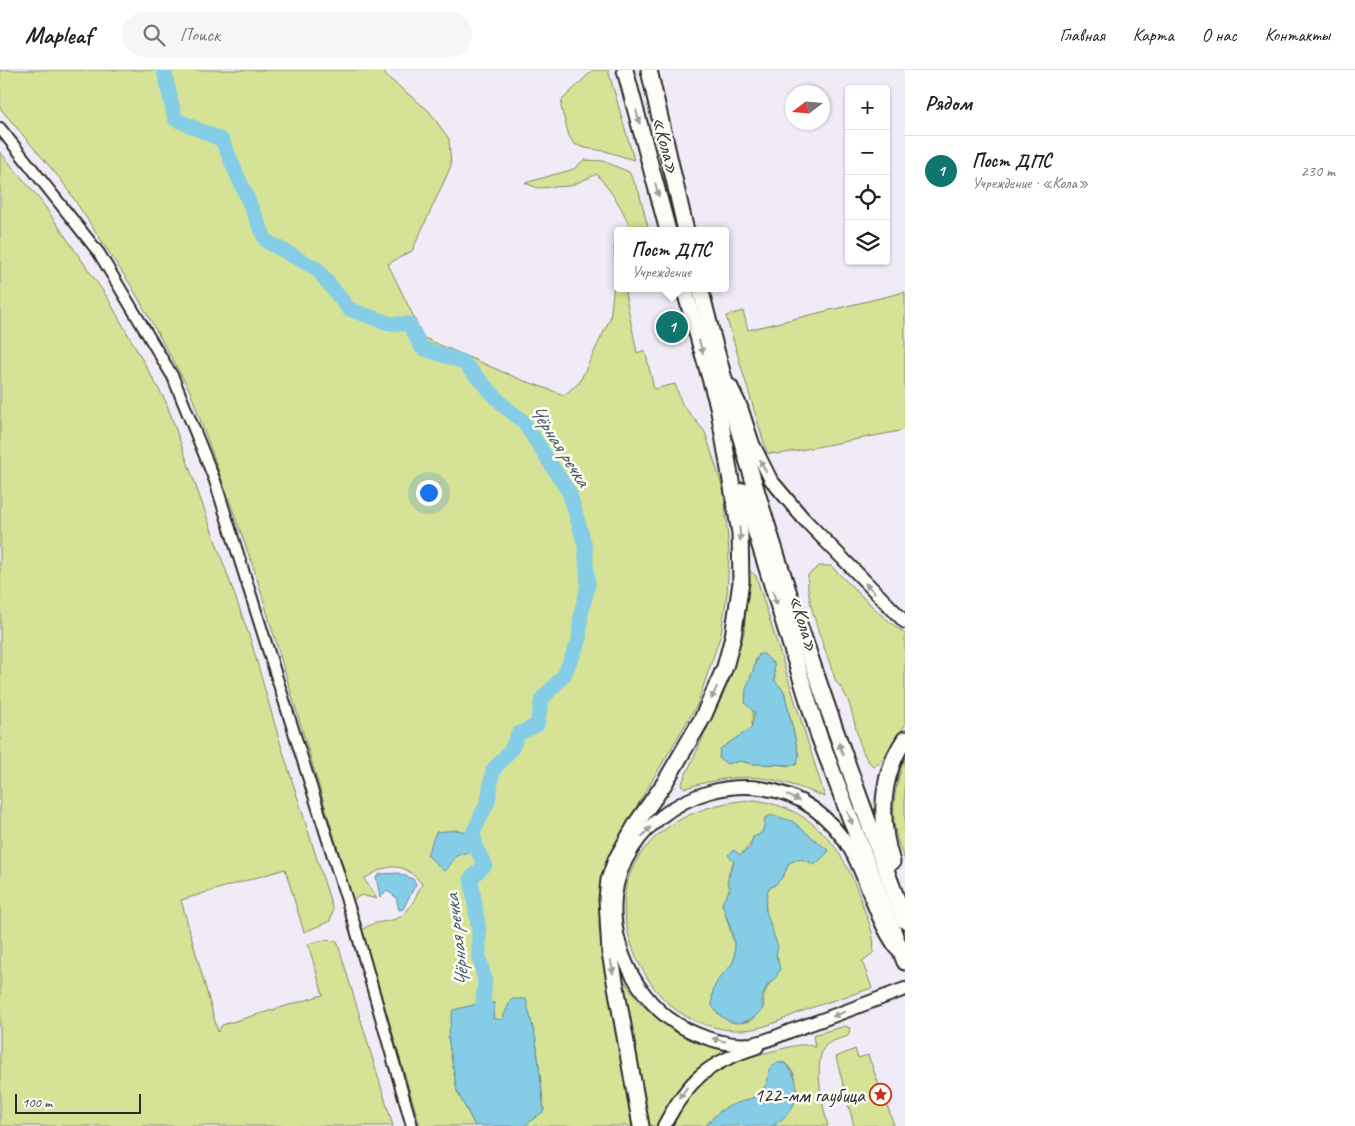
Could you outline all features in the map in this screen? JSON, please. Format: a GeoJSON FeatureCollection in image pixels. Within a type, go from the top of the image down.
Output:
{"type":"FeatureCollection","features":[{"type":"Feature","properties":{"kind":"highway","name":"«Кола»"},"geometry":{"type":"LineString","coordinates":[[625,70],[667,227]]}},
{"type":"Feature","properties":{"kind":"highway","name":"«Кола»"},"geometry":{"type":"LineString","coordinates":[[648,70],[685,227]]}},
{"type":"Feature","properties":{"kind":"highway","name":"«Кола»"},"geometry":{"type":"LineString","coordinates":[[685,292],[800,679],[904,960]]}},
{"type":"Feature","properties":{"kind":"highway","name":"«Кола»"},"geometry":{"type":"LineString","coordinates":[[701,292],[720,365],[770,536],[814,675],[905,922]]}},
{"type":"Feature","properties":{"kind":"highway"},"geometry":{"type":"LineString","coordinates":[[641,1126],[610,954],[606,899],[609,880],[616,860],[638,821],[664,784],[703,717],[722,674],[733,637],[741,582],[740,533],[716,400]]}},
{"type":"Feature","properties":{"kind":"highway"},"geometry":{"type":"LineString","coordinates":[[905,739],[890,770],[884,813],[888,850],[905,896]]}},
{"type":"Feature","properties":{"kind":"main road"},"geometry":{"type":"LineString","coordinates":[[720,365],[741,407],[753,444],[771,480],[803,518],[905,622]]}},
{"type":"Feature","properties":{"kind":"main road"},"geometry":{"type":"LineString","coordinates":[[904,960],[885,932],[864,875],[850,848],[826,819],[799,800],[783,793],[757,788],[726,788],[686,800],[661,816],[636,843],[626,860],[618,882],[614,910],[617,938],[626,963],[641,989],[659,1011],[680,1028],[730,1043],[751,1044],[817,1023],[905,989]]}},
{"type":"Feature","properties":{"kind":"main road"},"geometry":{"type":"LineString","coordinates":[[664,1126],[686,1088],[712,1066],[733,1055],[793,1034],[817,1023]]}},
{"type":"Feature","properties":{"kind":"street"},"geometry":{"type":"LineString","coordinates":[[0,128],[99,253],[173,378],[215,481],[354,923],[412,1126]]}},
{"type":"Feature","properties":{"kind":"green space"},"geometry":{"type":"Polygon","coordinates":[[[0,70],[385,70],[385,75],[429,111],[449,139],[451,166],[412,251],[388,264],[424,338],[517,378],[564,395],[579,383],[610,319],[614,284],[614,292],[626,292],[637,353],[645,350],[654,389],[675,384],[682,404],[705,432],[724,492],[729,553],[727,594],[721,634],[697,705],[634,811],[611,857],[601,889],[599,929],[633,1126],[524,1126],[544,1110],[536,1040],[493,1018],[495,1003],[448,1037],[457,1091],[475,1126],[420,1126],[362,930],[372,924],[392,920],[402,915],[414,901],[422,884],[408,871],[394,867],[387,868],[364,879],[377,899],[361,895],[353,900],[255,572],[190,391],[132,287],[62,181],[0,108],[0,70]]]}},
{"type":"Feature","properties":{"kind":"green space"},"geometry":{"type":"Polygon","coordinates":[[[593,70],[608,70],[634,160],[574,144],[569,136],[561,107],[562,100],[593,70]]]}},
{"type":"Feature","properties":{"kind":"green space"},"geometry":{"type":"Polygon","coordinates":[[[0,152],[41,201],[107,297],[166,402],[251,641],[279,739],[333,910],[330,921],[304,932],[285,869],[181,900],[218,1032],[222,1025],[323,995],[308,944],[324,940],[337,941],[393,1126],[0,1126],[0,152]]]}},
{"type":"Feature","properties":{"kind":"green space"},"geometry":{"type":"Polygon","coordinates":[[[584,160],[603,161],[629,172],[639,192],[648,227],[629,227],[621,208],[597,174],[570,186],[538,188],[525,183],[574,169],[584,160]]]}},
{"type":"Feature","properties":{"kind":"green space"},"geometry":{"type":"Polygon","coordinates":[[[905,292],[905,430],[780,454],[767,453],[726,316],[743,311],[748,330],[905,292]]]}},
{"type":"Feature","properties":{"kind":"green space"},"geometry":{"type":"Polygon","coordinates":[[[819,566],[831,566],[880,614],[905,634],[905,725],[879,764],[873,766],[862,749],[848,701],[836,682],[813,613],[808,575],[819,566]]]}},
{"type":"Feature","properties":{"kind":"green space"},"geometry":{"type":"Polygon","coordinates":[[[749,570],[756,576],[825,797],[787,784],[756,778],[724,779],[685,788],[681,785],[729,681],[744,633],[749,570]],[[756,658],[753,675],[753,719],[751,728],[726,745],[744,762],[788,766],[799,756],[784,691],[775,681],[774,663],[756,658]]]}},
{"type":"Feature","properties":{"kind":"green space"},"geometry":{"type":"Polygon","coordinates":[[[905,756],[905,860],[896,833],[894,808],[897,783],[905,756]]]}},
{"type":"Feature","properties":{"kind":"green space"},"geometry":{"type":"Polygon","coordinates":[[[755,800],[777,805],[796,813],[813,824],[826,836],[838,852],[856,888],[874,942],[873,953],[862,961],[872,988],[749,1030],[712,1027],[697,1022],[670,1005],[657,991],[636,957],[629,938],[624,900],[627,883],[635,864],[646,847],[660,833],[677,821],[696,812],[735,802],[755,800]],[[765,818],[764,828],[761,833],[753,837],[748,846],[732,864],[729,874],[728,893],[722,903],[735,946],[734,961],[712,1001],[721,1016],[731,1022],[743,1023],[755,1017],[764,1007],[765,993],[778,968],[778,959],[766,911],[768,888],[778,882],[788,864],[795,859],[829,851],[765,818]]]}},
{"type":"Feature","properties":{"kind":"green space"},"geometry":{"type":"Polygon","coordinates":[[[620,975],[640,1003],[676,1032],[697,1043],[728,1052],[658,1126],[647,1126],[620,975]]]}},
{"type":"Feature","properties":{"kind":"green space"},"geometry":{"type":"Polygon","coordinates":[[[845,1026],[850,1028],[848,1036],[826,1045],[820,1061],[820,1084],[828,1126],[772,1126],[780,1121],[794,1073],[785,1063],[776,1063],[768,1082],[758,1096],[720,1111],[705,1126],[673,1126],[692,1094],[715,1073],[728,1066],[759,1055],[796,1046],[806,1045],[815,1047],[813,1035],[845,1026]]]}},
{"type":"Feature","properties":{"kind":"green space"},"geometry":{"type":"Polygon","coordinates":[[[855,1049],[858,1058],[868,1055],[879,1085],[874,1087],[878,1099],[884,1097],[894,1125],[854,1126],[836,1057],[855,1049]]]}},
{"type":"Feature","properties":{"kind":"water"},"geometry":{"type":"Polygon","coordinates":[[[759,654],[764,654],[774,664],[775,681],[784,691],[799,756],[796,765],[753,764],[741,761],[727,764],[719,758],[720,749],[751,728],[755,713],[745,703],[746,689],[759,654]]]}},
{"type":"Feature","properties":{"kind":"water"},"geometry":{"type":"Polygon","coordinates":[[[772,815],[792,821],[829,851],[815,865],[802,860],[795,860],[788,864],[781,879],[768,889],[765,908],[778,947],[776,955],[780,969],[776,977],[767,986],[762,997],[762,1011],[751,1019],[735,1023],[724,1019],[715,1010],[712,1003],[715,985],[718,979],[730,967],[735,952],[735,945],[722,903],[731,888],[727,882],[734,862],[728,855],[734,850],[740,855],[750,848],[753,837],[763,830],[765,818],[772,815]]]}},
{"type":"Feature","properties":{"kind":"water"},"geometry":{"type":"Polygon","coordinates":[[[457,830],[481,835],[477,850],[456,856],[445,872],[427,855],[436,832],[457,830]]]}},
{"type":"Feature","properties":{"kind":"water"},"geometry":{"type":"Polygon","coordinates":[[[398,873],[413,879],[416,884],[403,909],[399,910],[396,897],[387,891],[380,897],[376,877],[380,874],[398,873]]]}},
{"type":"Feature","properties":{"kind":"water"},"geometry":{"type":"Polygon","coordinates":[[[511,999],[526,999],[536,1040],[544,1111],[524,1126],[475,1126],[457,1091],[448,1037],[453,1010],[481,1003],[495,1003],[493,1018],[502,1020],[511,999]]]}},
{"type":"Feature","properties":{"kind":"water"},"geometry":{"type":"Polygon","coordinates":[[[776,1063],[785,1063],[792,1072],[797,1089],[793,1106],[781,1120],[772,1126],[705,1126],[727,1107],[759,1094],[764,1089],[769,1069],[776,1063]]]}},
{"type":"Feature","properties":{"kind":"waterway","name":"Чёрная речка"},"geometry":{"type":"LineString","coordinates":[[164,70],[175,119],[222,140],[266,241],[317,269],[349,309],[391,324],[409,324],[422,348],[463,362],[504,406],[523,421],[570,494],[585,546],[588,585],[581,614],[579,641],[564,675],[542,699],[537,725],[518,734],[511,750],[493,770],[488,801],[473,833],[477,850],[485,865],[471,878],[479,932],[479,956],[485,981],[481,1023]]}},
{"type":"Feature","properties":{"kind":"place","name":"Пост ДПС"},"geometry":{"type":"Point","coordinates":[672,327]}},
{"type":"Feature","properties":{"kind":"place","name":"122-мм гаубица"},"geometry":{"type":"Point","coordinates":[881,1095]}}]}
